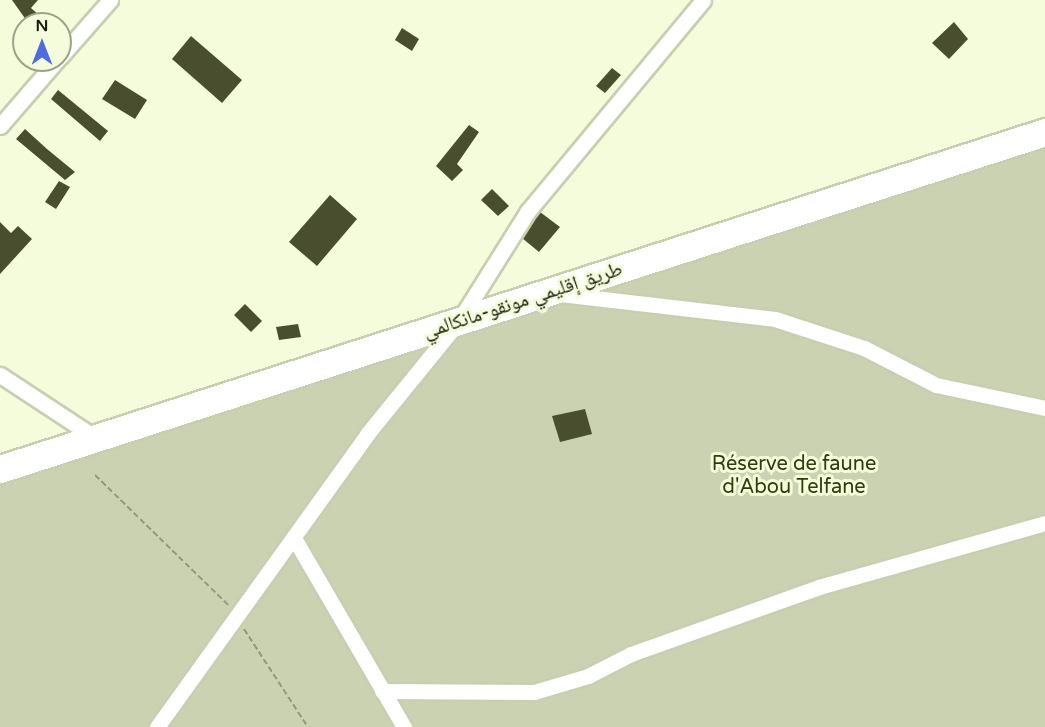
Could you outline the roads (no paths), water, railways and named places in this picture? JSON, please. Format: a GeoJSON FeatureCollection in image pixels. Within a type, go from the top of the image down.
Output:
{"type":"FeatureCollection","features":[{"type":"Feature","properties":{"kind":"highway","name":"طريق إقليمي مونقو-مانكالمي"},"geometry":{"type":"LineString","coordinates":[[0,469],[1045,132]]}},
{"type":"Feature","properties":{"kind":"street"},"geometry":{"type":"LineString","coordinates":[[72,43],[110,0]]}},
{"type":"Feature","properties":{"kind":"street"},"geometry":{"type":"LineString","coordinates":[[157,727],[368,433],[459,321],[528,211],[703,0]]}},
{"type":"Feature","properties":{"kind":"street"},"geometry":{"type":"LineString","coordinates":[[0,126],[47,72]]}},
{"type":"Feature","properties":{"kind":"street"},"geometry":{"type":"LineString","coordinates":[[548,293],[775,319],[864,348],[936,385],[1045,408]]}},
{"type":"Feature","properties":{"kind":"street"},"geometry":{"type":"LineString","coordinates":[[0,375],[96,438]]}},
{"type":"Feature","properties":{"kind":"street"},"geometry":{"type":"LineString","coordinates":[[382,691],[534,692],[588,676],[631,654],[819,586],[1045,523]]}},
{"type":"Feature","properties":{"kind":"street"},"geometry":{"type":"LineString","coordinates":[[294,538],[404,727]]}},
{"type":"Feature","properties":{"kind":"park label","name":"Réserve de faune d'Abou Telfane"},"geometry":{"type":"Point","coordinates":[794,476]}}]}
